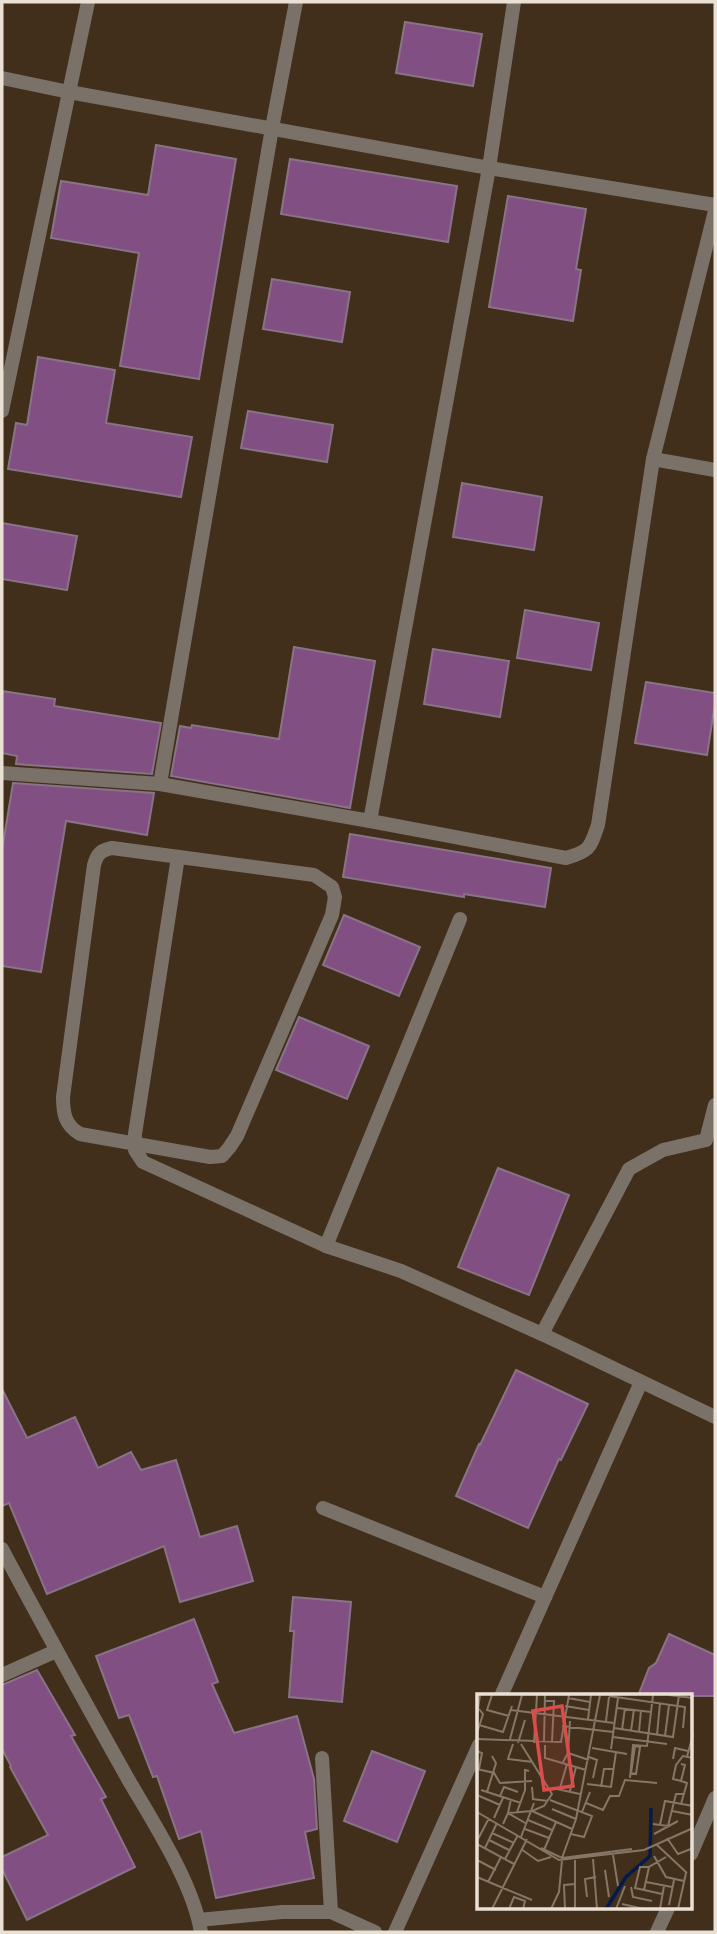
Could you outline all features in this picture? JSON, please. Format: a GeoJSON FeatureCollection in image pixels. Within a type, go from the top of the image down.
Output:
{"type":"FeatureCollection","features":[{"type":"Feature","properties":{"kind":"street"},"geometry":{"type":"LineString","coordinates":[[2,411],[89,2]]}},
{"type":"Feature","properties":{"kind":"street"},"geometry":{"type":"LineString","coordinates":[[160,784],[296,2]]}},
{"type":"Feature","properties":{"kind":"street"},"geometry":{"type":"LineString","coordinates":[[370,821],[489,168],[514,2]]}},
{"type":"Feature","properties":{"kind":"street"},"geometry":{"type":"LineString","coordinates":[[2,78],[489,168],[715,205]]}},
{"type":"Feature","properties":{"kind":"street"},"geometry":{"type":"LineString","coordinates":[[2,773],[160,784],[566,858],[584,853],[593,841],[598,825],[653,459],[715,211]]}},
{"type":"Feature","properties":{"kind":"street"},"geometry":{"type":"LineString","coordinates":[[653,459],[715,470]]}},
{"type":"Feature","properties":{"kind":"street"},"geometry":{"type":"LineString","coordinates":[[112,848],[178,857],[313,875],[332,887],[335,897],[332,915],[237,1136],[222,1156],[210,1157],[80,1134],[65,1121],[63,1109],[97,855],[112,848]]}},
{"type":"Feature","properties":{"kind":"street"},"geometry":{"type":"LineString","coordinates":[[178,857],[135,1143],[135,1150],[143,1162],[326,1246],[401,1271],[542,1334],[715,1417]]}},
{"type":"Feature","properties":{"kind":"street"},"geometry":{"type":"LineString","coordinates":[[326,1246],[460,919]]}},
{"type":"Feature","properties":{"kind":"street"},"geometry":{"type":"LineString","coordinates":[[542,1334],[629,1169],[663,1150],[711,1142],[715,1105]]}},
{"type":"Feature","properties":{"kind":"street"},"geometry":{"type":"LineString","coordinates":[[502,1694],[641,1382]]}},
{"type":"Feature","properties":{"kind":"street"},"geometry":{"type":"LineString","coordinates":[[323,1508],[545,1597]]}},
{"type":"Feature","properties":{"kind":"street"},"geometry":{"type":"LineString","coordinates":[[2,1549],[177,1866],[200,1926],[282,1912],[331,1912],[375,1932]]}},
{"type":"Feature","properties":{"kind":"street"},"geometry":{"type":"LineString","coordinates":[[2,1675],[56,1651]]}},
{"type":"Feature","properties":{"kind":"street"},"geometry":{"type":"LineString","coordinates":[[395,1932],[477,1749]]}},
{"type":"Feature","properties":{"kind":"street"},"geometry":{"type":"LineString","coordinates":[[322,1758],[331,1912]]}},
{"type":"Feature","properties":{"kind":"street"},"geometry":{"type":"LineString","coordinates":[[692,1852],[715,1798]]}},
{"type":"Feature","properties":{"kind":"street"},"geometry":{"type":"LineString","coordinates":[[657,1932],[666,1910]]}},
{"type":"Feature","properties":{"kind":"building"},"geometry":{"type":"Polygon","coordinates":[[[405,22],[482,34],[473,86],[396,73],[405,22]]]}},
{"type":"Feature","properties":{"kind":"building"},"geometry":{"type":"Polygon","coordinates":[[[156,145],[236,159],[199,379],[120,366],[139,253],[51,238],[61,181],[148,195],[156,145]]]}},
{"type":"Feature","properties":{"kind":"building"},"geometry":{"type":"Polygon","coordinates":[[[290,159],[457,186],[448,242],[281,214],[290,159]]]}},
{"type":"Feature","properties":{"kind":"building"},"geometry":{"type":"Polygon","coordinates":[[[508,196],[586,209],[576,269],[581,270],[573,321],[489,307],[508,196]]]}},
{"type":"Feature","properties":{"kind":"building"},"geometry":{"type":"Polygon","coordinates":[[[272,279],[350,292],[342,342],[263,329],[272,279]]]}},
{"type":"Feature","properties":{"kind":"building"},"geometry":{"type":"Polygon","coordinates":[[[38,357],[115,370],[106,423],[192,437],[181,497],[8,469],[16,423],[27,425],[38,357]]]}},
{"type":"Feature","properties":{"kind":"building"},"geometry":{"type":"Polygon","coordinates":[[[248,411],[333,425],[327,462],[241,448],[248,411]]]}},
{"type":"Feature","properties":{"kind":"building"},"geometry":{"type":"Polygon","coordinates":[[[462,483],[542,497],[534,550],[453,537],[462,483]]]}},
{"type":"Feature","properties":{"kind":"building"},"geometry":{"type":"Polygon","coordinates":[[[2,523],[77,536],[67,590],[2,579],[2,523]]]}},
{"type":"Feature","properties":{"kind":"building"},"geometry":{"type":"Polygon","coordinates":[[[525,610],[599,623],[591,670],[517,658],[525,610]]]}},
{"type":"Feature","properties":{"kind":"building"},"geometry":{"type":"Polygon","coordinates":[[[294,647],[375,661],[350,808],[171,776],[180,726],[191,728],[192,725],[279,739],[294,647]]]}},
{"type":"Feature","properties":{"kind":"building"},"geometry":{"type":"Polygon","coordinates":[[[433,649],[509,661],[500,717],[424,704],[433,649]]]}},
{"type":"Feature","properties":{"kind":"building"},"geometry":{"type":"Polygon","coordinates":[[[646,682],[715,693],[707,755],[635,743],[646,682]]]}},
{"type":"Feature","properties":{"kind":"building"},"geometry":{"type":"Polygon","coordinates":[[[2,691],[55,699],[54,706],[161,723],[152,774],[16,764],[17,756],[2,753],[2,691]]]}},
{"type":"Feature","properties":{"kind":"building"},"geometry":{"type":"Polygon","coordinates":[[[13,783],[154,793],[147,835],[66,821],[41,972],[2,966],[2,850],[13,783]]]}},
{"type":"Feature","properties":{"kind":"building"},"geometry":{"type":"Polygon","coordinates":[[[350,834],[551,868],[545,907],[343,877],[350,834]]]}},
{"type":"Feature","properties":{"kind":"building"},"geometry":{"type":"Polygon","coordinates":[[[344,915],[420,947],[399,996],[323,965],[344,915]]]}},
{"type":"Feature","properties":{"kind":"building"},"geometry":{"type":"Polygon","coordinates":[[[299,1017],[369,1046],[347,1099],[276,1070],[299,1017]]]}},
{"type":"Feature","properties":{"kind":"building"},"geometry":{"type":"Polygon","coordinates":[[[498,1168],[569,1195],[529,1295],[458,1267],[498,1168]]]}},
{"type":"Feature","properties":{"kind":"building"},"geometry":{"type":"Polygon","coordinates":[[[516,1370],[588,1404],[561,1460],[559,1459],[528,1528],[456,1496],[516,1370]]]}},
{"type":"Feature","properties":{"kind":"building"},"geometry":{"type":"Polygon","coordinates":[[[2,1389],[27,1438],[75,1417],[98,1468],[131,1452],[141,1470],[176,1460],[200,1537],[237,1526],[253,1581],[180,1602],[164,1546],[47,1594],[9,1503],[2,1506],[2,1389]]]}},
{"type":"Feature","properties":{"kind":"building"},"geometry":{"type":"Polygon","coordinates":[[[293,1597],[351,1602],[342,1702],[289,1697],[294,1631],[290,1631],[293,1597]]]}},
{"type":"Feature","properties":{"kind":"building"},"geometry":{"type":"Polygon","coordinates":[[[194,1619],[218,1682],[212,1684],[234,1733],[297,1716],[314,1779],[317,1829],[305,1832],[314,1878],[216,1898],[201,1831],[179,1839],[157,1776],[153,1777],[129,1715],[119,1718],[96,1656],[194,1619]]]}},
{"type":"Feature","properties":{"kind":"building"},"geometry":{"type":"Polygon","coordinates":[[[669,1634],[715,1655],[715,1696],[639,1694],[649,1668],[656,1663],[669,1634]]]}},
{"type":"Feature","properties":{"kind":"building"},"geometry":{"type":"Polygon","coordinates":[[[37,1670],[75,1735],[71,1736],[106,1797],[101,1799],[135,1867],[27,1920],[2,1869],[2,1857],[48,1835],[2,1749],[2,1685],[37,1670]]]}},
{"type":"Feature","properties":{"kind":"building"},"geometry":{"type":"Polygon","coordinates":[[[372,1751],[425,1771],[397,1842],[344,1821],[372,1751]]]}}]}
